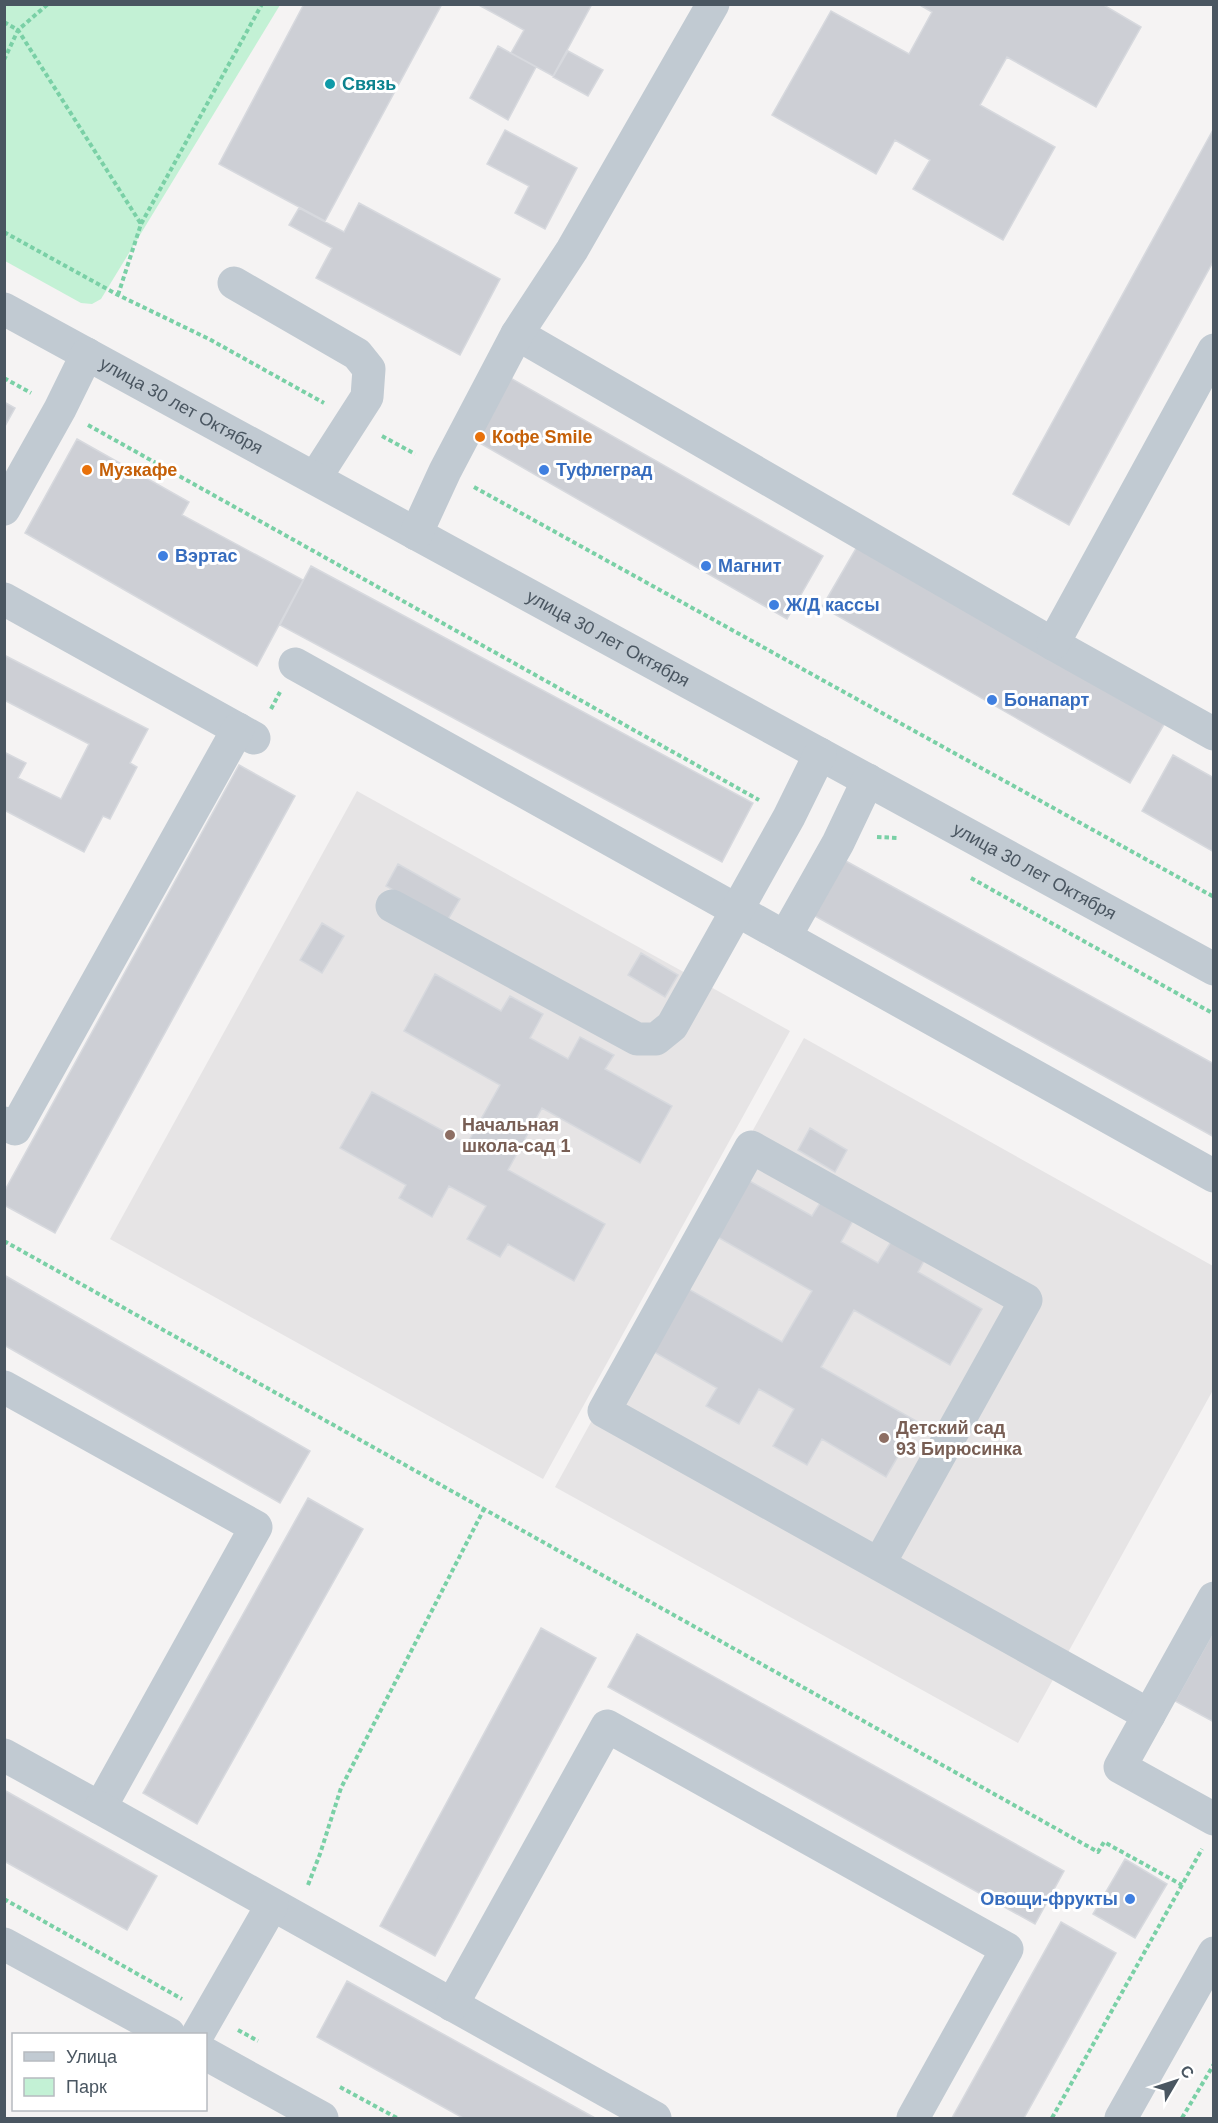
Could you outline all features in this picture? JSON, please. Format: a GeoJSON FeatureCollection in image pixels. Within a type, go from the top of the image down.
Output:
{"type":"FeatureCollection","features":[{"type":"Feature","properties":{"kind":"street"},"geometry":{"type":"LineString","coordinates":[[416,534],[445,471],[517,334],[572,250],[713,4]]}},
{"type":"Feature","properties":{"kind":"street"},"geometry":{"type":"LineString","coordinates":[[234,283],[357,354],[369,369],[367,397],[315,478]]}},
{"type":"Feature","properties":{"kind":"street","name":"улица 30 лет Октября"},"geometry":{"type":"LineString","coordinates":[[4,309],[1214,969]]}},
{"type":"Feature","properties":{"kind":"street"},"geometry":{"type":"LineString","coordinates":[[517,334],[1053,644],[1214,734]]}},
{"type":"Feature","properties":{"kind":"street"},"geometry":{"type":"LineString","coordinates":[[1053,644],[1214,350]]}},
{"type":"Feature","properties":{"kind":"street"},"geometry":{"type":"LineString","coordinates":[[4,509],[60,409],[87,354]]}},
{"type":"Feature","properties":{"kind":"street"},"geometry":{"type":"LineString","coordinates":[[4,599],[246,734],[15,1129],[4,1123]]}},
{"type":"Feature","properties":{"kind":"street"},"geometry":{"type":"LineString","coordinates":[[295,664],[1214,1176]]}},
{"type":"Feature","properties":{"kind":"street"},"geometry":{"type":"LineString","coordinates":[[392,906],[637,1039],[656,1040],[672,1026],[789,817],[820,754]]}},
{"type":"Feature","properties":{"kind":"street"},"geometry":{"type":"LineString","coordinates":[[785,937],[838,843],[868,780]]}},
{"type":"Feature","properties":{"kind":"street"},"geometry":{"type":"LineString","coordinates":[[879,1564],[1026,1300],[751,1147],[604,1411],[1149,1715]]}},
{"type":"Feature","properties":{"kind":"street"},"geometry":{"type":"LineString","coordinates":[[4,1387],[256,1527],[100,1808]]}},
{"type":"Feature","properties":{"kind":"street"},"geometry":{"type":"LineString","coordinates":[[1208,1833],[1119,1767],[1214,1598]]}},
{"type":"Feature","properties":{"kind":"street"},"geometry":{"type":"LineString","coordinates":[[452,2005],[607,1726],[1007,1949],[913,2118]]}},
{"type":"Feature","properties":{"kind":"street"},"geometry":{"type":"LineString","coordinates":[[4,1755],[655,2118]]}},
{"type":"Feature","properties":{"kind":"street"},"geometry":{"type":"LineString","coordinates":[[199,2033],[272,1905]]}},
{"type":"Feature","properties":{"kind":"street"},"geometry":{"type":"LineString","coordinates":[[4,1944],[167,2033]]}},
{"type":"Feature","properties":{"kind":"street"},"geometry":{"type":"LineString","coordinates":[[1121,2118],[1214,1953]]}},
{"type":"Feature","properties":{"kind":"street"},"geometry":{"type":"LineString","coordinates":[[207,2055],[322,2118]]}},
{"type":"Feature","properties":{"kind":"path"},"geometry":{"type":"LineString","coordinates":[[4,60],[18,30],[48,4]]}},
{"type":"Feature","properties":{"kind":"path"},"geometry":{"type":"LineString","coordinates":[[118,295],[141,224],[262,4]]}},
{"type":"Feature","properties":{"kind":"path"},"geometry":{"type":"LineString","coordinates":[[4,22],[18,30],[141,224]]}},
{"type":"Feature","properties":{"kind":"path"},"geometry":{"type":"LineString","coordinates":[[4,232],[118,295],[209,339],[1214,897]]}},
{"type":"Feature","properties":{"kind":"path"},"geometry":{"type":"LineString","coordinates":[[4,378],[789,817]]}},
{"type":"Feature","properties":{"kind":"path"},"geometry":{"type":"LineString","coordinates":[[246,734],[295,664]]}},
{"type":"Feature","properties":{"kind":"path"},"geometry":{"type":"LineString","coordinates":[[838,843],[842,845],[859,844],[875,837],[899,838],[909,843]]}},
{"type":"Feature","properties":{"kind":"path"},"geometry":{"type":"LineString","coordinates":[[970,878],[1214,1014]]}},
{"type":"Feature","properties":{"kind":"path"},"geometry":{"type":"LineString","coordinates":[[4,1241],[1098,1852],[1104,1842],[1182,1886]]}},
{"type":"Feature","properties":{"kind":"path"},"geometry":{"type":"LineString","coordinates":[[272,1905],[298,1897],[307,1888],[341,1788],[484,1509]]}},
{"type":"Feature","properties":{"kind":"path"},"geometry":{"type":"LineString","coordinates":[[1052,2118],[1182,1886],[1208,1833]]}},
{"type":"Feature","properties":{"kind":"path"},"geometry":{"type":"LineString","coordinates":[[1182,2118],[1214,2064]]}},
{"type":"Feature","properties":{"kind":"shaded area","name":"Начальная школа-сад 1"},"geometry":{"type":"Polygon","coordinates":[[[357,791],[790,1031],[543,1479],[110,1239],[357,791]]]}},
{"type":"Feature","properties":{"kind":"shaded area","name":"Детский сад 93 Бирюсинка"},"geometry":{"type":"Polygon","coordinates":[[[804,1038],[1213,1266],[1213,1390],[1018,1743],[555,1487],[804,1038]]]}},
{"type":"Feature","properties":{"kind":"green space"},"geometry":{"type":"Polygon","coordinates":[[[5,4],[280,5],[101,299],[92,304],[81,303],[5,261],[5,4]]]}},
{"type":"Feature","properties":{"kind":"building","name":"Связь"},"geometry":{"type":"Polygon","coordinates":[[[304,4],[442,4],[325,221],[219,164],[304,4]]]}},
{"type":"Feature","properties":{"kind":"building"},"geometry":{"type":"Polygon","coordinates":[[[477,4],[592,4],[553,76],[511,53],[524,30],[477,4]]]}},
{"type":"Feature","properties":{"kind":"building"},"geometry":{"type":"Polygon","coordinates":[[[918,4],[1102,4],[1141,27],[1096,107],[1007,57],[980,105],[1055,147],[1003,240],[913,189],[930,160],[895,140],[876,174],[772,115],[831,11],[909,54],[932,12],[918,4]]]}},
{"type":"Feature","properties":{"kind":"building"},"geometry":{"type":"Polygon","coordinates":[[[498,46],[536,67],[508,120],[470,98],[498,46]]]}},
{"type":"Feature","properties":{"kind":"building"},"geometry":{"type":"Polygon","coordinates":[[[568,51],[603,70],[588,96],[553,77],[568,51]]]}},
{"type":"Feature","properties":{"kind":"building"},"geometry":{"type":"Polygon","coordinates":[[[1214,128],[1214,260],[1069,525],[1013,494],[1214,128]]]}},
{"type":"Feature","properties":{"kind":"building"},"geometry":{"type":"Polygon","coordinates":[[[505,130],[577,168],[545,229],[515,213],[529,186],[487,164],[505,130]]]}},
{"type":"Feature","properties":{"kind":"building"},"geometry":{"type":"Polygon","coordinates":[[[359,203],[500,279],[460,355],[316,278],[332,248],[289,225],[299,208],[344,232],[359,203]]]}},
{"type":"Feature","properties":{"kind":"building"},"geometry":{"type":"Polygon","coordinates":[[[507,376],[823,556],[787,619],[471,438],[507,376]]]}},
{"type":"Feature","properties":{"kind":"building"},"geometry":{"type":"Polygon","coordinates":[[[4,402],[15,408],[4,428],[4,402]]]}},
{"type":"Feature","properties":{"kind":"building","name":"Вэртас"},"geometry":{"type":"Polygon","coordinates":[[[77,439],[189,502],[182,515],[303,580],[257,666],[25,533],[77,439]]]}},
{"type":"Feature","properties":{"kind":"building"},"geometry":{"type":"Polygon","coordinates":[[[858,545],[1166,721],[1130,783],[822,607],[858,545]]]}},
{"type":"Feature","properties":{"kind":"building"},"geometry":{"type":"Polygon","coordinates":[[[311,566],[753,803],[722,862],[280,625],[311,566]]]}},
{"type":"Feature","properties":{"kind":"building"},"geometry":{"type":"Polygon","coordinates":[[[4,655],[148,729],[130,763],[137,767],[110,819],[103,816],[84,852],[4,810],[4,752],[26,763],[18,778],[61,799],[89,744],[4,700],[4,655]]]}},
{"type":"Feature","properties":{"kind":"building"},"geometry":{"type":"Polygon","coordinates":[[[1173,755],[1214,778],[1214,852],[1142,811],[1173,755]]]}},
{"type":"Feature","properties":{"kind":"building"},"geometry":{"type":"Polygon","coordinates":[[[239,765],[295,796],[55,1233],[4,1205],[4,1192],[239,765]]]}},
{"type":"Feature","properties":{"kind":"building"},"geometry":{"type":"Polygon","coordinates":[[[844,860],[1214,1064],[1214,1137],[813,915],[844,860]]]}},
{"type":"Feature","properties":{"kind":"building"},"geometry":{"type":"Polygon","coordinates":[[[398,864],[460,899],[447,921],[386,886],[398,864]]]}},
{"type":"Feature","properties":{"kind":"building"},"geometry":{"type":"Polygon","coordinates":[[[322,923],[344,936],[322,973],[300,960],[322,923]]]}},
{"type":"Feature","properties":{"kind":"building"},"geometry":{"type":"Polygon","coordinates":[[[641,953],[678,975],[665,997],[628,975],[641,953]]]}},
{"type":"Feature","properties":{"kind":"building"},"geometry":{"type":"Polygon","coordinates":[[[435,974],[501,1011],[510,996],[543,1014],[530,1038],[568,1059],[580,1037],[614,1055],[605,1069],[672,1106],[640,1163],[542,1108],[508,1170],[605,1224],[574,1281],[508,1244],[500,1257],[467,1239],[486,1206],[449,1186],[432,1217],[399,1198],[406,1185],[340,1148],[372,1092],[467,1144],[500,1085],[404,1031],[435,974]]]}},
{"type":"Feature","properties":{"kind":"building"},"geometry":{"type":"Polygon","coordinates":[[[810,1128],[847,1150],[835,1172],[798,1150],[810,1128]]]}},
{"type":"Feature","properties":{"kind":"building"},"geometry":{"type":"Polygon","coordinates":[[[746,1179],[812,1216],[823,1198],[855,1217],[841,1242],[878,1263],[892,1240],[925,1259],[918,1272],[982,1309],[950,1365],[854,1310],[821,1367],[918,1422],[886,1477],[822,1439],[807,1465],[773,1446],[794,1409],[759,1389],[739,1424],[706,1406],[717,1388],[649,1349],[685,1287],[782,1342],[812,1291],[714,1235],[746,1179]]]}},
{"type":"Feature","properties":{"kind":"building"},"geometry":{"type":"Polygon","coordinates":[[[4,1275],[310,1451],[280,1503],[4,1345],[4,1275]]]}},
{"type":"Feature","properties":{"kind":"building"},"geometry":{"type":"Polygon","coordinates":[[[308,1498],[363,1529],[197,1824],[143,1793],[308,1498]]]}},
{"type":"Feature","properties":{"kind":"building"},"geometry":{"type":"Polygon","coordinates":[[[541,1628],[596,1658],[435,1956],[380,1926],[541,1628]]]}},
{"type":"Feature","properties":{"kind":"building"},"geometry":{"type":"Polygon","coordinates":[[[1214,1631],[1214,1722],[1175,1701],[1214,1631]]]}},
{"type":"Feature","properties":{"kind":"building"},"geometry":{"type":"Polygon","coordinates":[[[637,1634],[1064,1871],[1035,1924],[608,1687],[637,1634]]]}},
{"type":"Feature","properties":{"kind":"building"},"geometry":{"type":"Polygon","coordinates":[[[4,1790],[157,1876],[127,1930],[4,1861],[4,1790]]]}},
{"type":"Feature","properties":{"kind":"building","name":"Овощи-фрукты"},"geometry":{"type":"Polygon","coordinates":[[[1125,1859],[1167,1884],[1135,1938],[1093,1914],[1125,1859]]]}},
{"type":"Feature","properties":{"kind":"building"},"geometry":{"type":"Polygon","coordinates":[[[1061,1922],[1116,1953],[1024,2118],[952,2118],[1061,1922]]]}},
{"type":"Feature","properties":{"kind":"building"},"geometry":{"type":"Polygon","coordinates":[[[347,1981],[595,2118],[463,2118],[317,2037],[347,1981]]]}},
{"type":"Feature","properties":{"kind":"place","name":"Связь"},"geometry":{"type":"Point","coordinates":[330,84]}},
{"type":"Feature","properties":{"kind":"place","name":"Кофе Smile"},"geometry":{"type":"Point","coordinates":[480,437]}},
{"type":"Feature","properties":{"kind":"place","name":"Музкафе"},"geometry":{"type":"Point","coordinates":[87,470]}},
{"type":"Feature","properties":{"kind":"place","name":"Туфлеград"},"geometry":{"type":"Point","coordinates":[544,470]}},
{"type":"Feature","properties":{"kind":"place","name":"Вэртас"},"geometry":{"type":"Point","coordinates":[163,556]}},
{"type":"Feature","properties":{"kind":"place","name":"Магнит"},"geometry":{"type":"Point","coordinates":[706,566]}},
{"type":"Feature","properties":{"kind":"place","name":"Ж/Д кассы"},"geometry":{"type":"Point","coordinates":[774,605]}},
{"type":"Feature","properties":{"kind":"place","name":"Бонапарт"},"geometry":{"type":"Point","coordinates":[992,700]}},
{"type":"Feature","properties":{"kind":"place","name":"Начальная школа-сад 1"},"geometry":{"type":"Point","coordinates":[450,1135]}},
{"type":"Feature","properties":{"kind":"place","name":"Детский сад 93 Бирюсинка"},"geometry":{"type":"Point","coordinates":[884,1438]}},
{"type":"Feature","properties":{"kind":"place","name":"Овощи-фрукты"},"geometry":{"type":"Point","coordinates":[1130,1899]}}]}
